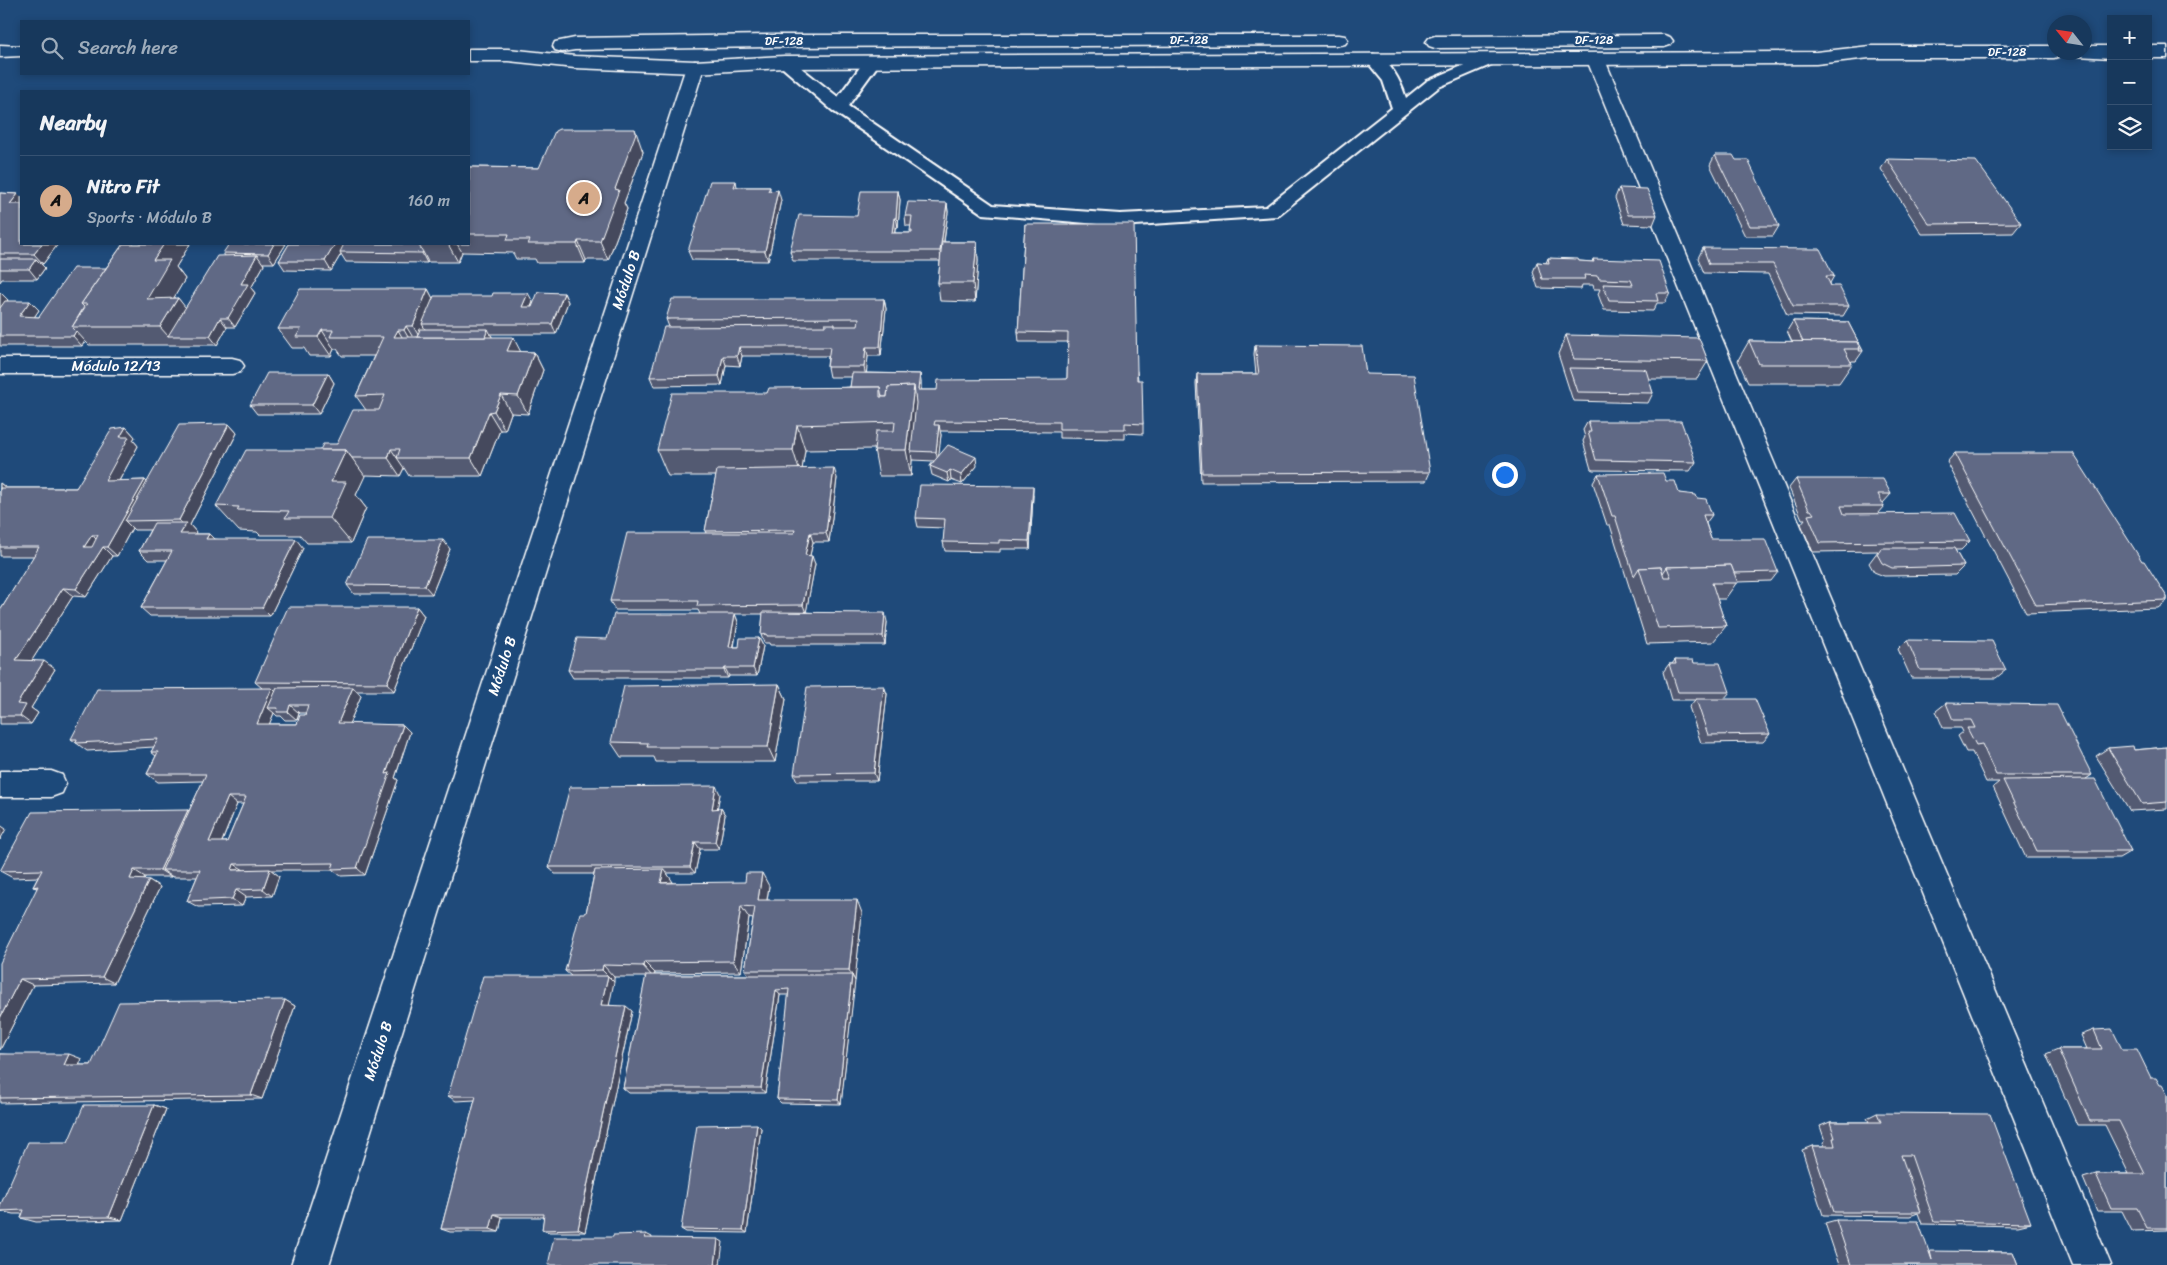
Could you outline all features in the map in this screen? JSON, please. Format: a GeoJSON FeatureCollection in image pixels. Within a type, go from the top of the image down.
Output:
{"type":"FeatureCollection","features":[{"type":"Feature","properties":{"kind":"main road"},"geometry":{"type":"LineString","coordinates":[[1308,40],[1373,59]]}},
{"type":"Feature","properties":{"kind":"main road","name":"DF-128"},"geometry":{"type":"LineString","coordinates":[[1422,42],[1588,40],[1810,43],[1870,52]]}},
{"type":"Feature","properties":{"kind":"main road","name":"DF-128"},"geometry":{"type":"LineString","coordinates":[[508,55],[575,44],[621,43],[768,41],[1356,41]]}},
{"type":"Feature","properties":{"kind":"main road"},"geometry":{"type":"LineString","coordinates":[[621,43],[695,67],[768,41]]}},
{"type":"Feature","properties":{"kind":"main road"},"geometry":{"type":"LineString","coordinates":[[872,62],[906,41]]}},
{"type":"Feature","properties":{"kind":"main road"},"geometry":{"type":"LineString","coordinates":[[0,50],[20,51]]}},
{"type":"Feature","properties":{"kind":"main road","name":"DF-128"},"geometry":{"type":"LineString","coordinates":[[470,55],[508,55],[574,62],[695,67],[784,62],[1373,59],[1487,61],[1816,58],[1870,52],[2047,52]]}},
{"type":"Feature","properties":{"kind":"main road"},"geometry":{"type":"LineString","coordinates":[[2092,52],[2107,52]]}},
{"type":"Feature","properties":{"kind":"main road"},"geometry":{"type":"LineString","coordinates":[[2152,52],[2167,52]]}},
{"type":"Feature","properties":{"kind":"main road"},"geometry":{"type":"LineString","coordinates":[[1596,60],[2092,1265]]}},
{"type":"Feature","properties":{"kind":"main road","name":"Módulo B"},"geometry":{"type":"LineString","coordinates":[[310,1265],[695,67]]}},
{"type":"Feature","properties":{"kind":"main road","name":"Módulo 12/13"},"geometry":{"type":"LineString","coordinates":[[0,366],[232,366]]}},
{"type":"Feature","properties":{"kind":"main road"},"geometry":{"type":"LineString","coordinates":[[0,784],[51,784]]}},
{"type":"Feature","properties":{"kind":"lane"},"geometry":{"type":"LineString","coordinates":[[1373,59],[1387,73],[1395,86],[1400,109]]}},
{"type":"Feature","properties":{"kind":"lane"},"geometry":{"type":"LineString","coordinates":[[784,62],[839,107],[989,210],[1120,220],[1271,212],[1432,84],[1487,61]]}},
{"type":"Feature","properties":{"kind":"lane"},"geometry":{"type":"LineString","coordinates":[[839,107],[872,62]]}},
{"type":"Feature","properties":{"kind":"building"},"geometry":{"type":"Polygon","coordinates":[[[559,129],[635,129],[636,133],[615,189],[619,190],[600,241],[578,241],[577,244],[528,244],[530,240],[507,240],[509,234],[470,234],[470,167],[539,168],[555,131],[559,129]]]}},
{"type":"Feature","properties":{"kind":"building"},"geometry":{"type":"Polygon","coordinates":[[[1715,155],[1733,155],[1736,160],[1748,160],[1779,226],[1750,226],[1715,155]]]}},
{"type":"Feature","properties":{"kind":"building"},"geometry":{"type":"Polygon","coordinates":[[[1887,159],[1976,161],[2021,223],[1929,224],[1887,159]]]}},
{"type":"Feature","properties":{"kind":"building"},"geometry":{"type":"Polygon","coordinates":[[[710,181],[736,181],[734,187],[770,187],[768,191],[778,190],[765,251],[688,251],[710,181]]]}},
{"type":"Feature","properties":{"kind":"building"},"geometry":{"type":"Polygon","coordinates":[[[1619,188],[1647,189],[1657,215],[1628,215],[1619,188]]]}},
{"type":"Feature","properties":{"kind":"building"},"geometry":{"type":"Polygon","coordinates":[[[861,191],[898,191],[896,218],[894,218],[892,233],[912,233],[910,231],[912,216],[905,216],[908,202],[947,203],[940,251],[790,251],[799,215],[857,216],[861,191]]]}},
{"type":"Feature","properties":{"kind":"building"},"geometry":{"type":"Polygon","coordinates":[[[0,193],[18,194],[10,204],[20,204],[20,245],[41,245],[34,254],[0,254],[0,193]]]}},
{"type":"Feature","properties":{"kind":"building"},"geometry":{"type":"Polygon","coordinates":[[[1025,224],[1134,224],[1137,380],[1142,380],[1143,424],[1125,423],[1125,429],[1059,429],[1059,422],[935,421],[934,425],[939,425],[936,452],[911,451],[916,403],[914,386],[888,387],[887,397],[882,397],[880,387],[850,387],[852,373],[920,374],[918,390],[937,390],[938,380],[1067,379],[1068,333],[1018,332],[1025,224]]]}},
{"type":"Feature","properties":{"kind":"building"},"geometry":{"type":"Polygon","coordinates":[[[942,242],[977,242],[973,283],[938,283],[942,242]]]}},
{"type":"Feature","properties":{"kind":"building"},"geometry":{"type":"Polygon","coordinates":[[[122,245],[163,245],[153,260],[170,260],[147,299],[178,298],[160,327],[72,327],[87,304],[81,304],[122,245]]]}},
{"type":"Feature","properties":{"kind":"building"},"geometry":{"type":"Polygon","coordinates":[[[228,245],[273,245],[268,254],[223,253],[228,245]]]}},
{"type":"Feature","properties":{"kind":"building"},"geometry":{"type":"Polygon","coordinates":[[[288,245],[334,245],[325,261],[279,261],[288,245]]]}},
{"type":"Feature","properties":{"kind":"building"},"geometry":{"type":"Polygon","coordinates":[[[344,245],[419,245],[423,252],[422,253],[340,252],[344,245]]]}},
{"type":"Feature","properties":{"kind":"building"},"geometry":{"type":"Polygon","coordinates":[[[1703,248],[1820,249],[1834,276],[1826,276],[1831,286],[1839,286],[1849,306],[1793,306],[1773,264],[1709,264],[1703,248]]]}},
{"type":"Feature","properties":{"kind":"building"},"geometry":{"type":"Polygon","coordinates":[[[257,255],[241,284],[248,284],[228,318],[220,318],[210,336],[168,336],[217,256],[257,255]]]}},
{"type":"Feature","properties":{"kind":"building"},"geometry":{"type":"Polygon","coordinates":[[[1548,258],[1578,259],[1579,261],[1594,262],[1593,259],[1659,261],[1670,293],[1656,293],[1658,301],[1609,300],[1603,284],[1633,285],[1631,280],[1599,279],[1598,276],[1584,275],[1585,279],[1542,279],[1537,262],[1549,263],[1548,258]]]}},
{"type":"Feature","properties":{"kind":"building"},"geometry":{"type":"Polygon","coordinates":[[[0,259],[36,259],[29,269],[0,269],[0,259]]]}},
{"type":"Feature","properties":{"kind":"building"},"geometry":{"type":"Polygon","coordinates":[[[73,268],[106,268],[81,304],[84,307],[72,327],[76,331],[73,336],[0,336],[0,308],[5,301],[30,301],[19,316],[39,317],[73,268]]]}},
{"type":"Feature","properties":{"kind":"building"},"geometry":{"type":"Polygon","coordinates":[[[300,289],[428,289],[413,326],[406,326],[404,330],[398,330],[394,337],[513,337],[507,351],[534,352],[518,396],[501,395],[494,411],[489,412],[471,458],[397,458],[400,449],[391,449],[388,458],[352,458],[346,450],[320,450],[323,444],[337,444],[353,410],[379,410],[385,395],[356,396],[383,337],[330,337],[333,330],[322,330],[318,337],[296,337],[301,329],[278,329],[300,289]]]}},
{"type":"Feature","properties":{"kind":"building"},"geometry":{"type":"Polygon","coordinates":[[[538,292],[564,293],[552,324],[422,324],[434,296],[492,296],[493,293],[528,293],[522,307],[532,307],[538,292]]]}},
{"type":"Feature","properties":{"kind":"building"},"geometry":{"type":"Polygon","coordinates":[[[672,299],[884,299],[880,347],[866,347],[864,367],[827,367],[830,347],[739,347],[737,356],[723,356],[719,376],[650,377],[664,327],[825,326],[825,324],[858,326],[859,318],[666,319],[672,299]]]}},
{"type":"Feature","properties":{"kind":"building"},"geometry":{"type":"Polygon","coordinates":[[[1793,321],[1848,322],[1863,351],[1859,351],[1857,342],[1803,342],[1793,321]]]}},
{"type":"Feature","properties":{"kind":"building"},"geometry":{"type":"Polygon","coordinates":[[[420,329],[488,329],[485,337],[417,337],[420,329]]]}},
{"type":"Feature","properties":{"kind":"building"},"geometry":{"type":"Polygon","coordinates":[[[1566,335],[1699,338],[1708,361],[1574,359],[1566,335]]]}},
{"type":"Feature","properties":{"kind":"building"},"geometry":{"type":"Polygon","coordinates":[[[1749,341],[1857,342],[1860,349],[1844,349],[1852,364],[1759,364],[1749,341]]]}},
{"type":"Feature","properties":{"kind":"building"},"geometry":{"type":"Polygon","coordinates":[[[1255,345],[1362,346],[1366,374],[1414,375],[1430,472],[1202,473],[1197,374],[1259,374],[1255,345]]]}},
{"type":"Feature","properties":{"kind":"building"},"geometry":{"type":"Polygon","coordinates":[[[1569,368],[1643,369],[1646,370],[1653,393],[1577,392],[1569,368]]]}},
{"type":"Feature","properties":{"kind":"building"},"geometry":{"type":"Polygon","coordinates":[[[267,373],[328,373],[312,405],[250,405],[267,373]]]}},
{"type":"Feature","properties":{"kind":"building"},"geometry":{"type":"Polygon","coordinates":[[[914,386],[906,450],[874,450],[876,431],[894,431],[895,422],[797,425],[793,450],[657,450],[672,393],[767,393],[769,388],[880,387],[880,397],[887,397],[888,387],[914,386]]]}},
{"type":"Feature","properties":{"kind":"building"},"geometry":{"type":"Polygon","coordinates":[[[1588,421],[1681,421],[1696,462],[1596,460],[1588,432],[1591,432],[1588,421]]]}},
{"type":"Feature","properties":{"kind":"building"},"geometry":{"type":"Polygon","coordinates":[[[229,424],[179,520],[125,521],[179,425],[229,424]]]}},
{"type":"Feature","properties":{"kind":"building"},"geometry":{"type":"Polygon","coordinates":[[[126,427],[120,437],[129,437],[105,481],[145,480],[107,547],[103,547],[76,589],[63,588],[16,660],[44,661],[17,704],[26,705],[20,716],[0,716],[0,611],[39,547],[0,547],[0,488],[76,488],[112,429],[126,427]],[[92,535],[84,547],[92,547],[98,535],[92,535]]]}},
{"type":"Feature","properties":{"kind":"building"},"geometry":{"type":"Polygon","coordinates":[[[948,445],[976,457],[961,475],[950,470],[947,473],[930,466],[948,445]]]}},
{"type":"Feature","properties":{"kind":"building"},"geometry":{"type":"Polygon","coordinates":[[[246,450],[346,450],[331,482],[346,482],[330,518],[285,518],[289,511],[237,510],[239,507],[216,506],[246,450]]]}},
{"type":"Feature","properties":{"kind":"building"},"geometry":{"type":"Polygon","coordinates":[[[1955,453],[2073,453],[2142,561],[2144,561],[2167,597],[2167,600],[2036,605],[1955,453]]]}},
{"type":"Feature","properties":{"kind":"building"},"geometry":{"type":"Polygon","coordinates":[[[834,468],[826,533],[810,533],[805,555],[812,556],[803,605],[697,606],[698,601],[610,601],[627,533],[794,533],[795,530],[705,531],[717,470],[834,468]]]}},
{"type":"Feature","properties":{"kind":"building"},"geometry":{"type":"Polygon","coordinates":[[[1663,473],[1666,481],[1675,481],[1679,493],[1696,495],[1697,498],[1706,499],[1712,515],[1703,515],[1711,539],[1765,539],[1778,572],[1734,573],[1731,565],[1667,567],[1663,573],[1661,567],[1639,568],[1634,576],[1615,516],[1612,516],[1598,474],[1663,473]]]}},
{"type":"Feature","properties":{"kind":"building"},"geometry":{"type":"Polygon","coordinates":[[[1796,479],[1883,479],[1891,494],[1878,494],[1884,506],[1841,506],[1844,514],[1955,513],[1970,541],[1820,543],[1808,515],[1814,514],[1809,510],[1796,479]]]}},
{"type":"Feature","properties":{"kind":"building"},"geometry":{"type":"Polygon","coordinates":[[[920,485],[1033,486],[1029,541],[999,540],[999,543],[943,542],[945,519],[916,518],[920,485]]]}},
{"type":"Feature","properties":{"kind":"building"},"geometry":{"type":"Polygon","coordinates":[[[154,523],[187,523],[180,534],[209,534],[206,539],[296,539],[262,608],[141,608],[172,551],[139,551],[154,523]]]}},
{"type":"Feature","properties":{"kind":"building"},"geometry":{"type":"Polygon","coordinates":[[[367,540],[443,540],[425,586],[347,585],[367,540]]]}},
{"type":"Feature","properties":{"kind":"building"},"geometry":{"type":"Polygon","coordinates":[[[1881,548],[1954,548],[1964,566],[1892,568],[1882,563],[1877,554],[1881,548]]]}},
{"type":"Feature","properties":{"kind":"building"},"geometry":{"type":"Polygon","coordinates":[[[1731,565],[1738,583],[1712,583],[1726,626],[1658,628],[1639,568],[1661,567],[1664,577],[1671,577],[1667,567],[1731,565]]]}},
{"type":"Feature","properties":{"kind":"building"},"geometry":{"type":"Polygon","coordinates":[[[288,607],[417,607],[387,683],[255,682],[288,607]]]}},
{"type":"Feature","properties":{"kind":"building"},"geometry":{"type":"Polygon","coordinates":[[[763,612],[885,613],[883,636],[761,635],[763,612]]]}},
{"type":"Feature","properties":{"kind":"building"},"geometry":{"type":"Polygon","coordinates":[[[614,614],[735,614],[729,647],[739,647],[740,638],[759,638],[753,668],[725,668],[724,670],[568,670],[577,638],[607,639],[614,614]]]}},
{"type":"Feature","properties":{"kind":"building"},"geometry":{"type":"Polygon","coordinates":[[[1907,640],[1992,641],[2006,670],[1920,670],[1907,640]]]}},
{"type":"Feature","properties":{"kind":"building"},"geometry":{"type":"Polygon","coordinates":[[[1675,660],[1693,660],[1694,663],[1720,663],[1730,692],[1678,692],[1669,664],[1676,664],[1675,660]]]}},
{"type":"Feature","properties":{"kind":"building"},"geometry":{"type":"Polygon","coordinates":[[[779,684],[768,747],[647,747],[648,743],[611,742],[624,686],[779,684]]]}},
{"type":"Feature","properties":{"kind":"building"},"geometry":{"type":"Polygon","coordinates":[[[884,686],[874,773],[794,774],[807,687],[884,686]]]}},
{"type":"Feature","properties":{"kind":"building"},"geometry":{"type":"Polygon","coordinates":[[[353,687],[338,723],[403,725],[386,774],[390,773],[357,868],[332,869],[334,863],[234,864],[232,870],[270,869],[263,889],[236,890],[232,899],[187,901],[200,870],[162,870],[206,774],[147,774],[158,752],[151,752],[158,739],[76,743],[77,739],[71,739],[97,689],[272,688],[257,724],[297,724],[300,715],[305,715],[308,705],[290,705],[288,712],[277,712],[278,708],[268,708],[277,688],[353,687]],[[228,797],[209,842],[227,842],[246,797],[228,797]]]}},
{"type":"Feature","properties":{"kind":"building"},"geometry":{"type":"Polygon","coordinates":[[[1696,699],[1755,699],[1770,734],[1708,735],[1696,699]]]}},
{"type":"Feature","properties":{"kind":"building"},"geometry":{"type":"Polygon","coordinates":[[[1946,703],[2057,705],[2092,775],[1996,775],[1982,744],[1976,745],[1967,728],[1975,728],[1971,720],[1953,720],[1946,703]]]}},
{"type":"Feature","properties":{"kind":"building"},"geometry":{"type":"Polygon","coordinates":[[[2133,746],[2134,750],[2167,747],[2167,802],[2142,804],[2108,748],[2133,746]]]}},
{"type":"Feature","properties":{"kind":"building"},"geometry":{"type":"Polygon","coordinates":[[[2095,779],[2131,851],[2037,851],[2003,780],[2095,779]]]}},
{"type":"Feature","properties":{"kind":"building"},"geometry":{"type":"Polygon","coordinates":[[[716,786],[712,809],[721,808],[715,842],[695,842],[690,867],[549,867],[570,787],[716,786]]]}},
{"type":"Feature","properties":{"kind":"building"},"geometry":{"type":"Polygon","coordinates":[[[188,810],[160,870],[134,870],[130,879],[149,880],[102,977],[20,979],[0,1018],[0,963],[38,886],[33,887],[42,870],[0,871],[32,812],[188,810]]]}},
{"type":"Feature","properties":{"kind":"building"},"geometry":{"type":"Polygon","coordinates":[[[664,869],[661,883],[745,882],[746,873],[762,873],[758,900],[857,900],[849,970],[745,970],[755,907],[741,906],[733,961],[644,962],[643,966],[603,965],[602,970],[565,971],[580,913],[586,913],[595,870],[664,869]]]}},
{"type":"Feature","properties":{"kind":"building"},"geometry":{"type":"Polygon","coordinates":[[[646,975],[852,975],[838,1100],[777,1099],[789,989],[776,990],[761,1088],[623,1088],[646,975]]]}},
{"type":"Feature","properties":{"kind":"building"},"geometry":{"type":"Polygon","coordinates":[[[483,976],[608,976],[601,1005],[626,1006],[578,1229],[542,1230],[544,1214],[494,1214],[490,1229],[441,1229],[476,1096],[448,1096],[483,976]]]}},
{"type":"Feature","properties":{"kind":"building"},"geometry":{"type":"Polygon","coordinates":[[[285,1000],[251,1095],[0,1098],[0,1054],[69,1054],[64,1065],[91,1065],[119,1002],[285,1000]]]}},
{"type":"Feature","properties":{"kind":"building"},"geometry":{"type":"Polygon","coordinates":[[[2112,1029],[2122,1049],[2137,1049],[2151,1078],[2156,1078],[2167,1094],[2167,1228],[2147,1228],[2137,1208],[2111,1208],[2096,1174],[2145,1174],[2119,1121],[2090,1121],[2058,1049],[2102,1049],[2094,1030],[2112,1029]]]}},
{"type":"Feature","properties":{"kind":"building"},"geometry":{"type":"Polygon","coordinates":[[[84,1105],[154,1105],[109,1217],[21,1218],[24,1210],[0,1211],[0,1206],[28,1142],[68,1142],[84,1105]]]}},
{"type":"Feature","properties":{"kind":"building"},"geometry":{"type":"Polygon","coordinates":[[[1877,1113],[1990,1114],[2031,1223],[1934,1221],[1911,1155],[1901,1155],[1921,1212],[1834,1212],[1812,1146],[1835,1146],[1833,1138],[1835,1138],[1830,1122],[1881,1122],[1877,1113]]]}},
{"type":"Feature","properties":{"kind":"building"},"geometry":{"type":"Polygon","coordinates":[[[757,1124],[743,1230],[681,1229],[697,1125],[757,1124]]]}},
{"type":"Feature","properties":{"kind":"building"},"geometry":{"type":"Polygon","coordinates":[[[1836,1220],[1918,1221],[1932,1260],[1930,1251],[2013,1252],[2018,1265],[1851,1265],[1836,1220]]]}},
{"type":"Feature","properties":{"kind":"building"},"geometry":{"type":"Polygon","coordinates":[[[646,1234],[645,1238],[718,1239],[715,1265],[548,1265],[554,1237],[613,1237],[613,1235],[646,1234]]]}},
{"type":"Feature","properties":{"kind":"place","name":"Nitro Fit"},"geometry":{"type":"Point","coordinates":[584,198]}}]}
